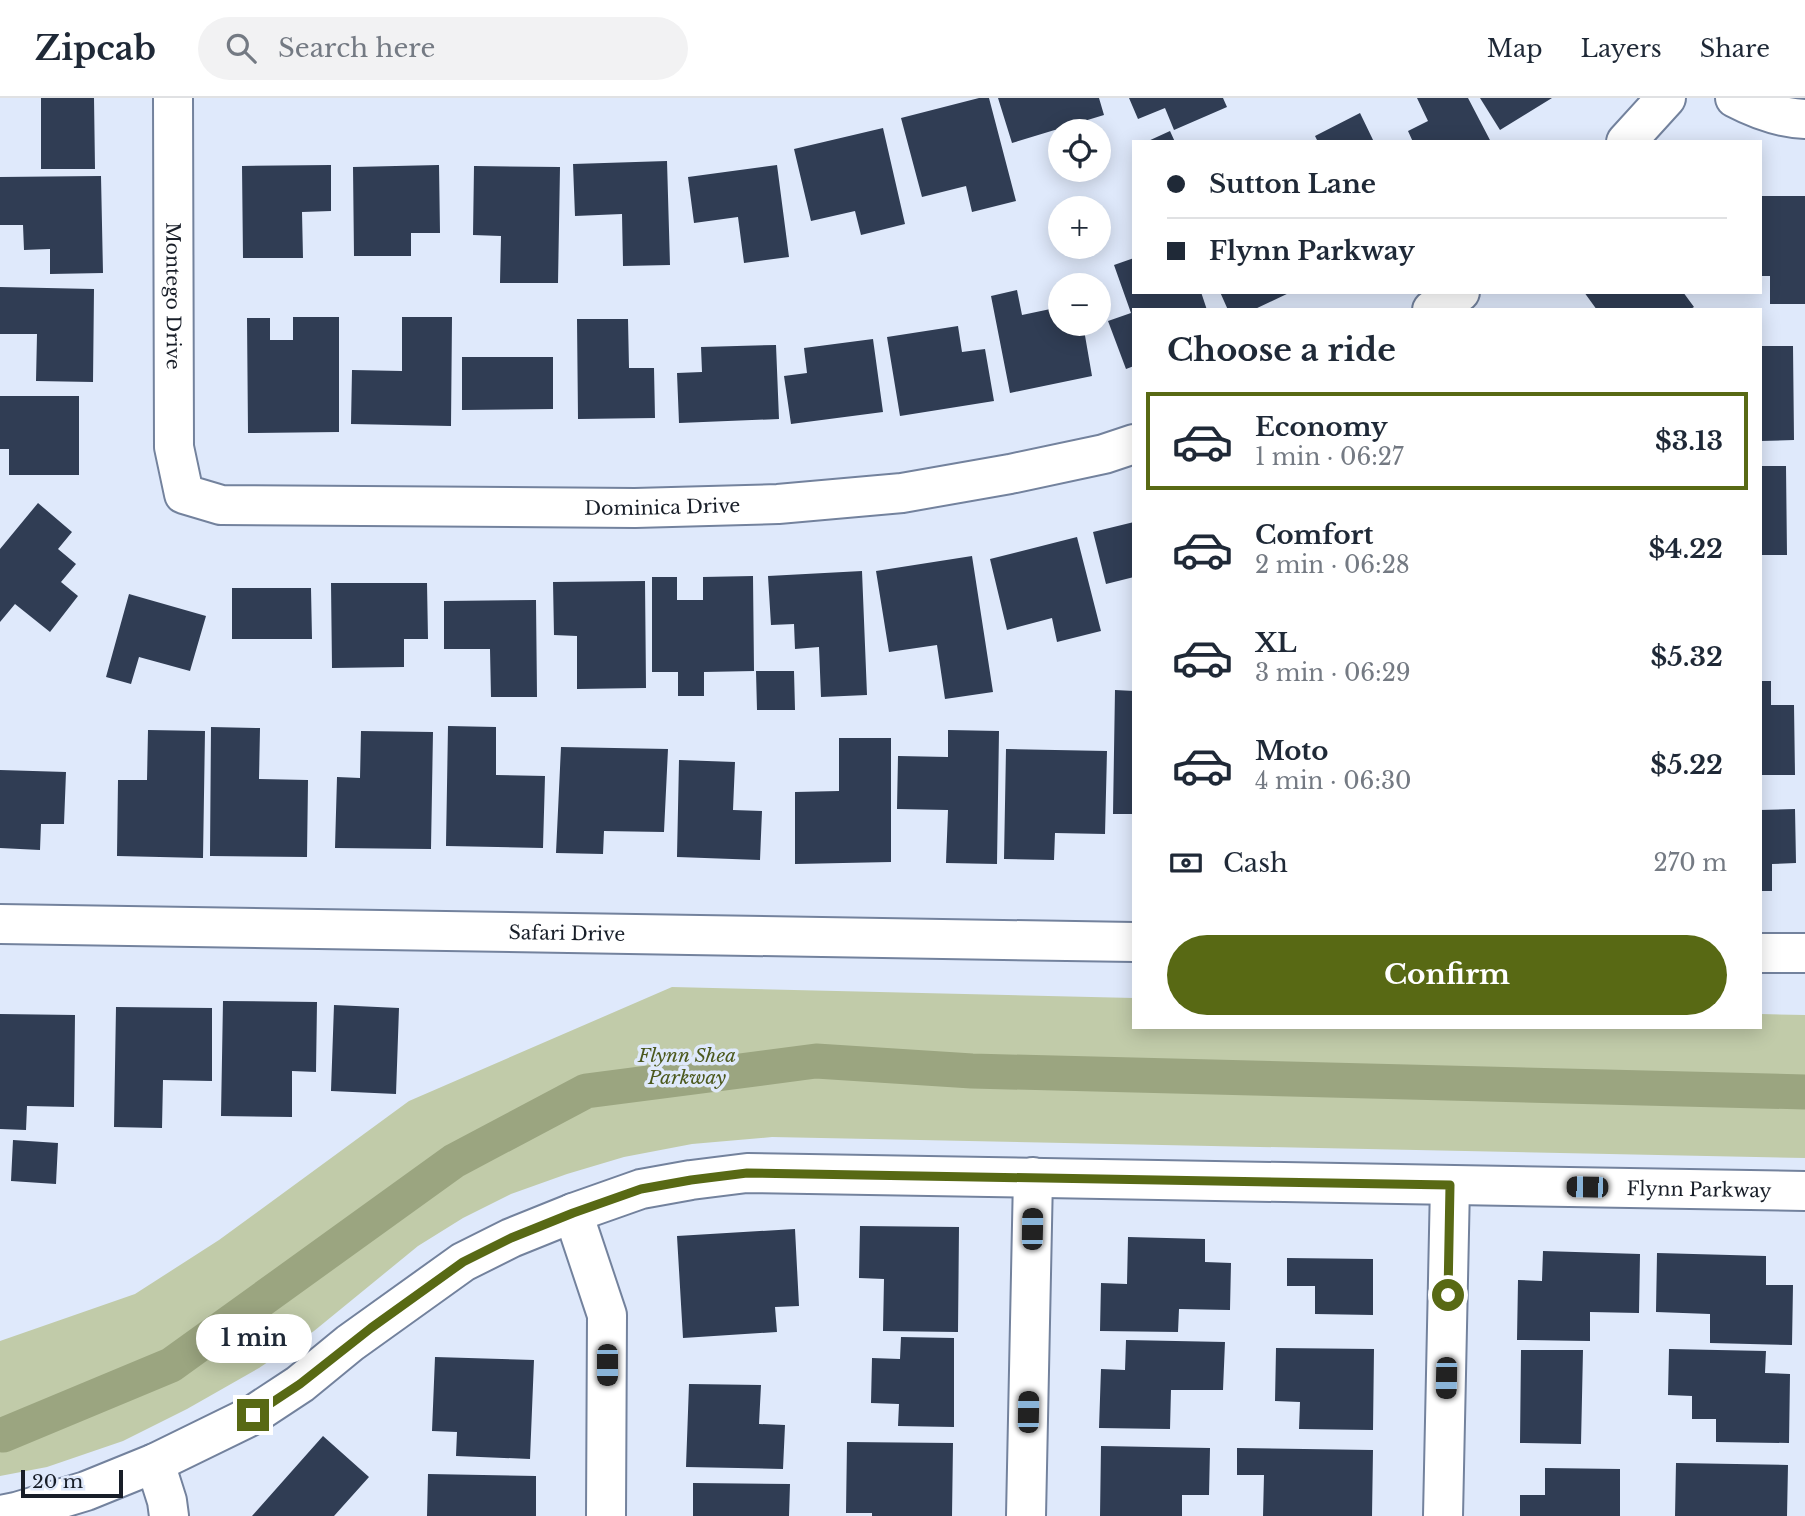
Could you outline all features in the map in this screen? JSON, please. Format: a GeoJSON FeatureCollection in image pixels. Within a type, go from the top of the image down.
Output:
{"type":"FeatureCollection","features":[{"type":"Feature","properties":{"kind":"street","name":"Montego Drive"},"geometry":{"type":"LineString","coordinates":[[173,98],[174,447],[184,494]]}},
{"type":"Feature","properties":{"kind":"street"},"geometry":{"type":"LineString","coordinates":[[1628,140],[1666,98]]}},
{"type":"Feature","properties":{"kind":"street"},"geometry":{"type":"LineString","coordinates":[[1735,98],[1750,106],[1805,119]]}},
{"type":"Feature","properties":{"kind":"street"},"geometry":{"type":"LineString","coordinates":[[1435,308],[1457,294]]}},
{"type":"Feature","properties":{"kind":"street","name":"Dominica Drive"},"geometry":{"type":"LineString","coordinates":[[184,494],[221,506],[635,508],[778,504],[902,493],[1010,474],[1104,454],[1132,445]]}},
{"type":"Feature","properties":{"kind":"street","name":"Safari Drive"},"geometry":{"type":"LineString","coordinates":[[0,924],[1132,942]]}},
{"type":"Feature","properties":{"kind":"street"},"geometry":{"type":"LineString","coordinates":[[1762,953],[1805,953]]}},
{"type":"Feature","properties":{"kind":"street","name":"Flynn Parkway"},"geometry":{"type":"LineString","coordinates":[[0,1515],[86,1491],[155,1463],[253,1415],[300,1384],[382,1320],[463,1262],[511,1238],[641,1189],[691,1180],[747,1173],[1805,1191]]}},
{"type":"Feature","properties":{"kind":"street"},"geometry":{"type":"LineString","coordinates":[[1026,1516],[1033,1177]]}},
{"type":"Feature","properties":{"kind":"street"},"geometry":{"type":"LineString","coordinates":[[1443,1516],[1450,1185]]}},
{"type":"Feature","properties":{"kind":"street"},"geometry":{"type":"LineString","coordinates":[[573,1213],[607,1315],[606,1516]]}},
{"type":"Feature","properties":{"kind":"street"},"geometry":{"type":"LineString","coordinates":[[155,1463],[169,1516]]}},
{"type":"Feature","properties":{"kind":"green space","name":"Flynn Shea Parkway"},"geometry":{"type":"Polygon","coordinates":[[[672,987],[1132,998],[1132,1029],[1762,1029],[1762,1014],[1805,1015],[1805,1158],[772,1137],[692,1144],[624,1157],[511,1194],[463,1218],[418,1246],[314,1331],[259,1368],[187,1409],[123,1441],[47,1467],[0,1476],[0,1341],[135,1294],[219,1240],[409,1101],[672,987]]]}},
{"type":"Feature","properties":{"kind":"building"},"geometry":{"type":"Polygon","coordinates":[[[41,98],[94,98],[95,169],[41,169],[41,98]]]}},
{"type":"Feature","properties":{"kind":"building"},"geometry":{"type":"Polygon","coordinates":[[[979,98],[989,98],[1016,201],[972,212],[966,186],[922,197],[901,118],[979,98]]]}},
{"type":"Feature","properties":{"kind":"building"},"geometry":{"type":"Polygon","coordinates":[[[998,98],[1099,98],[1104,115],[1091,119],[1048,119],[1048,132],[1012,143],[998,98]]]}},
{"type":"Feature","properties":{"kind":"building"},"geometry":{"type":"Polygon","coordinates":[[[1129,98],[1223,98],[1227,107],[1174,130],[1165,108],[1138,119],[1129,98]]]}},
{"type":"Feature","properties":{"kind":"building"},"geometry":{"type":"Polygon","coordinates":[[[1417,98],[1468,98],[1490,140],[1412,140],[1408,131],[1428,121],[1417,98]]]}},
{"type":"Feature","properties":{"kind":"building"},"geometry":{"type":"Polygon","coordinates":[[[1480,98],[1552,98],[1500,130],[1480,98]]]}},
{"type":"Feature","properties":{"kind":"building"},"geometry":{"type":"Polygon","coordinates":[[[1360,113],[1373,140],[1317,140],[1315,136],[1360,113]]]}},
{"type":"Feature","properties":{"kind":"building"},"geometry":{"type":"Polygon","coordinates":[[[883,128],[905,224],[861,235],[855,211],[811,221],[794,149],[883,128]]]}},
{"type":"Feature","properties":{"kind":"building"},"geometry":{"type":"Polygon","coordinates":[[[1170,131],[1174,140],[1150,140],[1170,131]]]}},
{"type":"Feature","properties":{"kind":"building"},"geometry":{"type":"Polygon","coordinates":[[[667,161],[670,265],[623,266],[622,214],[575,216],[573,164],[667,161]]]}},
{"type":"Feature","properties":{"kind":"building"},"geometry":{"type":"Polygon","coordinates":[[[331,165],[331,211],[302,212],[303,258],[243,258],[242,166],[331,165]]]}},
{"type":"Feature","properties":{"kind":"building"},"geometry":{"type":"Polygon","coordinates":[[[439,165],[440,233],[411,233],[411,256],[354,256],[353,167],[439,165]]]}},
{"type":"Feature","properties":{"kind":"building"},"geometry":{"type":"Polygon","coordinates":[[[777,165],[789,257],[744,263],[738,217],[694,223],[688,177],[777,165]]]}},
{"type":"Feature","properties":{"kind":"building"},"geometry":{"type":"Polygon","coordinates":[[[474,166],[560,167],[558,283],[500,283],[501,236],[473,235],[474,166]]]}},
{"type":"Feature","properties":{"kind":"building"},"geometry":{"type":"Polygon","coordinates":[[[101,176],[103,273],[50,274],[50,249],[24,250],[23,225],[0,225],[0,177],[101,176]]]}},
{"type":"Feature","properties":{"kind":"building"},"geometry":{"type":"Polygon","coordinates":[[[1762,196],[1805,196],[1805,304],[1770,304],[1770,276],[1762,276],[1762,196]]]}},
{"type":"Feature","properties":{"kind":"building"},"geometry":{"type":"Polygon","coordinates":[[[1132,259],[1132,294],[1202,294],[1206,308],[1132,308],[1132,367],[1126,369],[1111,329],[1111,320],[1131,313],[1114,265],[1132,259]]]}},
{"type":"Feature","properties":{"kind":"building"},"geometry":{"type":"Polygon","coordinates":[[[0,287],[94,289],[93,382],[36,381],[37,334],[0,334],[0,287]]]}},
{"type":"Feature","properties":{"kind":"building"},"geometry":{"type":"Polygon","coordinates":[[[1017,290],[1022,315],[1048,310],[1048,336],[1085,336],[1092,376],[1010,393],[991,296],[1017,290]]]}},
{"type":"Feature","properties":{"kind":"building"},"geometry":{"type":"Polygon","coordinates":[[[1221,294],[1287,294],[1257,308],[1227,308],[1221,294]]]}},
{"type":"Feature","properties":{"kind":"building"},"geometry":{"type":"Polygon","coordinates":[[[1585,294],[1684,294],[1694,307],[1692,308],[1596,308],[1585,294]]]}},
{"type":"Feature","properties":{"kind":"building"},"geometry":{"type":"Polygon","coordinates":[[[293,317],[339,317],[339,432],[248,433],[247,318],[270,318],[270,340],[293,340],[293,317]]]}},
{"type":"Feature","properties":{"kind":"building"},"geometry":{"type":"Polygon","coordinates":[[[402,317],[452,317],[451,426],[351,424],[352,370],[402,371],[402,317]]]}},
{"type":"Feature","properties":{"kind":"building"},"geometry":{"type":"Polygon","coordinates":[[[577,319],[628,319],[629,368],[654,368],[655,418],[578,419],[577,319]]]}},
{"type":"Feature","properties":{"kind":"building"},"geometry":{"type":"Polygon","coordinates":[[[958,326],[962,352],[985,349],[994,401],[900,416],[887,337],[958,326]]]}},
{"type":"Feature","properties":{"kind":"building"},"geometry":{"type":"Polygon","coordinates":[[[873,339],[883,412],[791,424],[784,376],[807,373],[804,348],[873,339]]]}},
{"type":"Feature","properties":{"kind":"building"},"geometry":{"type":"Polygon","coordinates":[[[776,345],[779,419],[679,423],[677,373],[702,372],[701,347],[776,345]]]}},
{"type":"Feature","properties":{"kind":"building"},"geometry":{"type":"Polygon","coordinates":[[[1762,346],[1793,346],[1794,440],[1762,441],[1762,346]]]}},
{"type":"Feature","properties":{"kind":"building"},"geometry":{"type":"Polygon","coordinates":[[[462,357],[553,357],[553,409],[462,410],[462,357]]]}},
{"type":"Feature","properties":{"kind":"building"},"geometry":{"type":"Polygon","coordinates":[[[0,396],[79,396],[79,475],[9,475],[9,449],[0,449],[0,396]]]}},
{"type":"Feature","properties":{"kind":"building"},"geometry":{"type":"Polygon","coordinates":[[[1762,466],[1786,466],[1787,555],[1762,555],[1762,466]]]}},
{"type":"Feature","properties":{"kind":"building"},"geometry":{"type":"Polygon","coordinates":[[[38,503],[72,532],[58,549],[76,564],[61,582],[78,596],[50,632],[15,604],[0,622],[0,549],[38,503]]]}},
{"type":"Feature","properties":{"kind":"building"},"geometry":{"type":"Polygon","coordinates":[[[1132,522],[1132,578],[1106,584],[1093,532],[1132,522]]]}},
{"type":"Feature","properties":{"kind":"building"},"geometry":{"type":"Polygon","coordinates":[[[1077,537],[1101,631],[1057,642],[1052,618],[1007,630],[990,559],[1077,537]]]}},
{"type":"Feature","properties":{"kind":"building"},"geometry":{"type":"Polygon","coordinates":[[[972,556],[993,692],[945,699],[937,645],[889,652],[876,571],[972,556]]]}},
{"type":"Feature","properties":{"kind":"building"},"geometry":{"type":"Polygon","coordinates":[[[862,571],[867,695],[821,697],[819,647],[795,649],[794,624],[771,625],[768,576],[862,571]]]}},
{"type":"Feature","properties":{"kind":"building"},"geometry":{"type":"Polygon","coordinates":[[[753,576],[754,671],[704,672],[704,696],[678,696],[678,672],[652,672],[652,577],[677,577],[677,600],[703,600],[703,577],[753,576]]]}},
{"type":"Feature","properties":{"kind":"building"},"geometry":{"type":"Polygon","coordinates":[[[645,581],[646,688],[577,689],[577,636],[554,635],[553,582],[645,581]]]}},
{"type":"Feature","properties":{"kind":"building"},"geometry":{"type":"Polygon","coordinates":[[[331,583],[427,583],[428,639],[404,639],[404,667],[332,668],[331,583]]]}},
{"type":"Feature","properties":{"kind":"building"},"geometry":{"type":"Polygon","coordinates":[[[232,588],[311,588],[312,639],[232,639],[232,588]]]}},
{"type":"Feature","properties":{"kind":"building"},"geometry":{"type":"Polygon","coordinates":[[[129,594],[206,616],[190,671],[139,657],[131,684],[106,677],[129,594]]]}},
{"type":"Feature","properties":{"kind":"building"},"geometry":{"type":"Polygon","coordinates":[[[536,600],[537,697],[491,697],[490,649],[444,649],[444,601],[536,600]]]}},
{"type":"Feature","properties":{"kind":"building"},"geometry":{"type":"Polygon","coordinates":[[[756,671],[794,671],[795,710],[757,710],[756,671]]]}},
{"type":"Feature","properties":{"kind":"building"},"geometry":{"type":"Polygon","coordinates":[[[1762,681],[1771,681],[1771,705],[1794,705],[1795,775],[1762,775],[1762,681]]]}},
{"type":"Feature","properties":{"kind":"building"},"geometry":{"type":"Polygon","coordinates":[[[1115,690],[1132,691],[1132,814],[1113,814],[1115,690]]]}},
{"type":"Feature","properties":{"kind":"building"},"geometry":{"type":"Polygon","coordinates":[[[448,726],[496,727],[496,775],[545,776],[543,848],[446,846],[448,726]]]}},
{"type":"Feature","properties":{"kind":"building"},"geometry":{"type":"Polygon","coordinates":[[[211,727],[260,728],[259,779],[308,780],[307,857],[210,856],[211,727]]]}},
{"type":"Feature","properties":{"kind":"building"},"geometry":{"type":"Polygon","coordinates":[[[148,730],[205,731],[203,858],[117,856],[118,780],[147,780],[148,730]]]}},
{"type":"Feature","properties":{"kind":"building"},"geometry":{"type":"Polygon","coordinates":[[[948,730],[999,731],[997,864],[946,863],[948,810],[897,809],[898,756],[948,757],[948,730]]]}},
{"type":"Feature","properties":{"kind":"building"},"geometry":{"type":"Polygon","coordinates":[[[361,731],[433,732],[431,849],[335,848],[337,777],[360,778],[361,731]]]}},
{"type":"Feature","properties":{"kind":"building"},"geometry":{"type":"Polygon","coordinates":[[[839,738],[891,738],[891,862],[795,864],[795,792],[839,791],[839,738]]]}},
{"type":"Feature","properties":{"kind":"building"},"geometry":{"type":"Polygon","coordinates":[[[561,747],[668,749],[664,832],[604,831],[603,854],[556,853],[561,747]]]}},
{"type":"Feature","properties":{"kind":"building"},"geometry":{"type":"Polygon","coordinates":[[[1006,749],[1107,751],[1105,834],[1055,833],[1054,860],[1004,859],[1006,749]]]}},
{"type":"Feature","properties":{"kind":"building"},"geometry":{"type":"Polygon","coordinates":[[[679,760],[735,762],[733,810],[762,811],[760,860],[677,857],[679,760]]]}},
{"type":"Feature","properties":{"kind":"building"},"geometry":{"type":"Polygon","coordinates":[[[0,770],[66,772],[64,824],[41,824],[40,850],[0,848],[0,770]]]}},
{"type":"Feature","properties":{"kind":"building"},"geometry":{"type":"Polygon","coordinates":[[[1795,809],[1796,863],[1772,864],[1772,891],[1762,891],[1762,810],[1795,809]]]}},
{"type":"Feature","properties":{"kind":"building"},"geometry":{"type":"Polygon","coordinates":[[[223,1001],[317,1002],[316,1072],[292,1071],[292,1117],[221,1116],[223,1001]]]}},
{"type":"Feature","properties":{"kind":"building"},"geometry":{"type":"Polygon","coordinates":[[[334,1005],[399,1008],[396,1094],[331,1091],[334,1005]]]}},
{"type":"Feature","properties":{"kind":"building"},"geometry":{"type":"Polygon","coordinates":[[[116,1007],[212,1008],[212,1081],[163,1080],[162,1128],[114,1127],[116,1007]]]}},
{"type":"Feature","properties":{"kind":"building"},"geometry":{"type":"Polygon","coordinates":[[[0,1014],[75,1015],[74,1107],[27,1106],[26,1130],[0,1129],[0,1014]]]}},
{"type":"Feature","properties":{"kind":"building"},"geometry":{"type":"Polygon","coordinates":[[[13,1140],[58,1143],[56,1184],[11,1181],[13,1140]]]}},
{"type":"Feature","properties":{"kind":"building"},"geometry":{"type":"Polygon","coordinates":[[[860,1226],[959,1227],[958,1332],[883,1331],[884,1279],[859,1278],[860,1226]]]}},
{"type":"Feature","properties":{"kind":"building"},"geometry":{"type":"Polygon","coordinates":[[[795,1229],[799,1306],[775,1307],[777,1332],[683,1338],[677,1236],[795,1229]]]}},
{"type":"Feature","properties":{"kind":"building"},"geometry":{"type":"Polygon","coordinates":[[[1128,1237],[1205,1239],[1205,1262],[1231,1263],[1230,1310],[1179,1309],[1178,1332],[1100,1331],[1101,1283],[1127,1284],[1128,1237]]]}},
{"type":"Feature","properties":{"kind":"building"},"geometry":{"type":"Polygon","coordinates":[[[1543,1251],[1640,1254],[1639,1313],[1590,1312],[1590,1341],[1517,1340],[1518,1280],[1542,1281],[1543,1251]]]}},
{"type":"Feature","properties":{"kind":"building"},"geometry":{"type":"Polygon","coordinates":[[[1657,1253],[1766,1256],[1766,1285],[1793,1285],[1792,1345],[1710,1343],[1710,1314],[1656,1312],[1657,1253]]]}},
{"type":"Feature","properties":{"kind":"building"},"geometry":{"type":"Polygon","coordinates":[[[1287,1258],[1373,1259],[1373,1315],[1315,1314],[1315,1286],[1287,1286],[1287,1258]]]}},
{"type":"Feature","properties":{"kind":"building"},"geometry":{"type":"Polygon","coordinates":[[[901,1337],[954,1338],[954,1427],[898,1426],[899,1404],[871,1403],[872,1358],[900,1359],[901,1337]]]}},
{"type":"Feature","properties":{"kind":"building"},"geometry":{"type":"Polygon","coordinates":[[[1126,1340],[1225,1342],[1223,1390],[1171,1390],[1170,1429],[1099,1428],[1101,1369],[1125,1370],[1126,1340]]]}},
{"type":"Feature","properties":{"kind":"building"},"geometry":{"type":"Polygon","coordinates":[[[1276,1348],[1374,1349],[1373,1430],[1299,1429],[1300,1402],[1275,1401],[1276,1348]]]}},
{"type":"Feature","properties":{"kind":"building"},"geometry":{"type":"Polygon","coordinates":[[[1669,1349],[1766,1351],[1765,1373],[1790,1374],[1789,1443],[1716,1442],[1716,1419],[1692,1419],[1692,1396],[1668,1395],[1669,1349]]]}},
{"type":"Feature","properties":{"kind":"building"},"geometry":{"type":"Polygon","coordinates":[[[1521,1350],[1583,1350],[1581,1444],[1520,1443],[1521,1350]]]}},
{"type":"Feature","properties":{"kind":"building"},"geometry":{"type":"Polygon","coordinates":[[[435,1357],[534,1360],[530,1459],[456,1456],[457,1432],[432,1431],[435,1357]]]}},
{"type":"Feature","properties":{"kind":"building"},"geometry":{"type":"Polygon","coordinates":[[[689,1384],[761,1385],[759,1424],[785,1425],[783,1469],[686,1467],[689,1384]]]}},
{"type":"Feature","properties":{"kind":"building"},"geometry":{"type":"Polygon","coordinates":[[[323,1436],[369,1477],[334,1516],[252,1516],[323,1436]]]}},
{"type":"Feature","properties":{"kind":"building"},"geometry":{"type":"Polygon","coordinates":[[[847,1442],[953,1443],[952,1516],[872,1516],[872,1513],[846,1513],[847,1442]]]}},
{"type":"Feature","properties":{"kind":"building"},"geometry":{"type":"Polygon","coordinates":[[[1101,1446],[1210,1448],[1209,1495],[1182,1495],[1182,1516],[1100,1516],[1101,1446]]]}},
{"type":"Feature","properties":{"kind":"building"},"geometry":{"type":"Polygon","coordinates":[[[1237,1448],[1373,1450],[1372,1516],[1263,1516],[1264,1475],[1237,1475],[1237,1448]]]}},
{"type":"Feature","properties":{"kind":"building"},"geometry":{"type":"Polygon","coordinates":[[[1676,1463],[1788,1465],[1787,1516],[1675,1516],[1676,1463]]]}},
{"type":"Feature","properties":{"kind":"building"},"geometry":{"type":"Polygon","coordinates":[[[1545,1468],[1620,1469],[1620,1516],[1520,1516],[1520,1495],[1545,1495],[1545,1468]]]}},
{"type":"Feature","properties":{"kind":"building"},"geometry":{"type":"Polygon","coordinates":[[[428,1474],[536,1476],[536,1516],[427,1516],[428,1474]]]}},
{"type":"Feature","properties":{"kind":"building"},"geometry":{"type":"Polygon","coordinates":[[[693,1483],[790,1484],[789,1516],[693,1516],[693,1483]]]}},
{"type":"Feature","properties":{"kind":"waterway"},"geometry":{"type":"LineString","coordinates":[[3,1435],[171,1365],[454,1161],[586,1091],[816,1061],[972,1071],[1805,1092]]}},
{"type":"Feature","properties":{"kind":"route"},"geometry":{"type":"LineString","coordinates":[[253,1415],[300,1384],[412,1297],[463,1262],[511,1238],[641,1189],[747,1173],[1450,1185],[1448,1295]]}}]}
